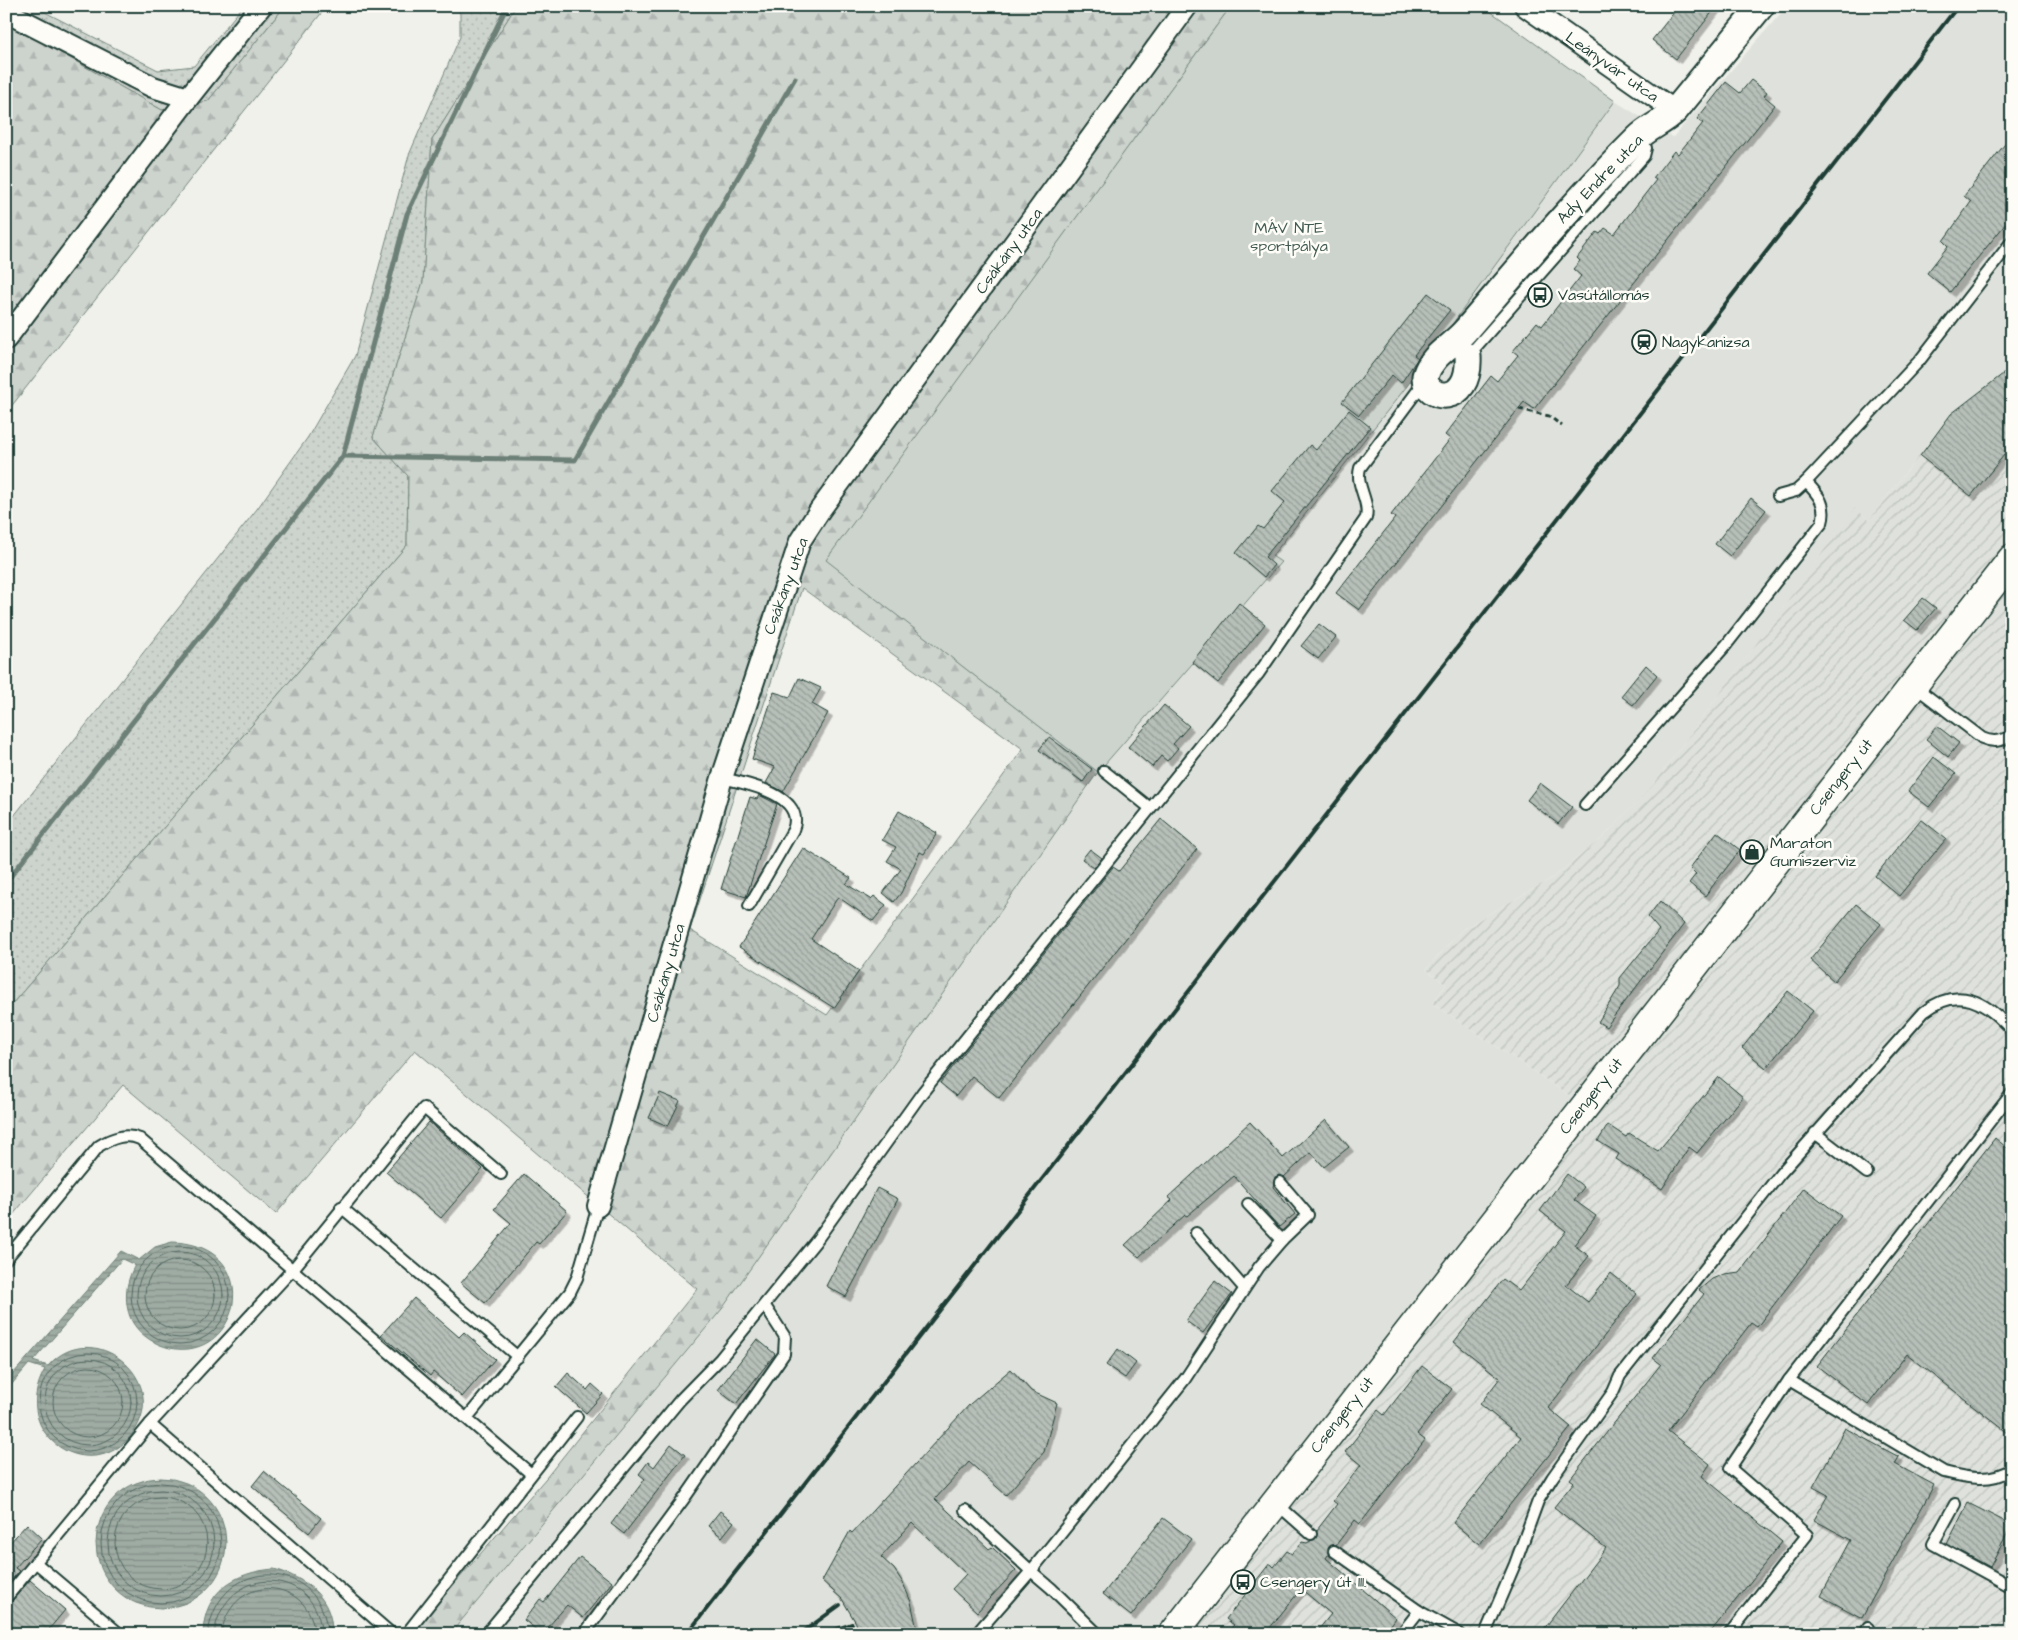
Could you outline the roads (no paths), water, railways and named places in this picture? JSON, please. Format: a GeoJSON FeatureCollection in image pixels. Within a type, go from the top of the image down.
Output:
{"type":"FeatureCollection","features":[{"type":"Feature","properties":{"kind":"main road","name":"Csengery út"},"geometry":{"type":"LineString","coordinates":[[1172,1634],[2012,559]]}},
{"type":"Feature","properties":{"kind":"street"},"geometry":{"type":"LineString","coordinates":[[6,339],[188,98],[261,6]]}},
{"type":"Feature","properties":{"kind":"street","name":"Csákány utca"},"geometry":{"type":"LineString","coordinates":[[598,1206],[722,778],[793,559],[808,527],[1187,6]]}},
{"type":"Feature","properties":{"kind":"street","name":"Leányvár utca"},"geometry":{"type":"LineString","coordinates":[[1525,6],[1546,12],[1674,111]]}},
{"type":"Feature","properties":{"kind":"street","name":"Ady Endre utca"},"geometry":{"type":"LineString","coordinates":[[1424,381],[1426,370],[1432,360],[1465,345],[1568,212],[1639,136],[1662,123],[1674,111],[1761,6]]}},
{"type":"Feature","properties":{"kind":"street"},"geometry":{"type":"LineString","coordinates":[[6,12],[145,83],[188,98]]}},
{"type":"Feature","properties":{"kind":"street"},"geometry":{"type":"LineString","coordinates":[[1424,381],[1435,393],[1446,394],[1460,390],[1467,378],[1465,345]]}},
{"type":"Feature","properties":{"kind":"lane"},"geometry":{"type":"LineString","coordinates":[[1778,496],[1796,491],[1806,482],[1920,360],[2012,241]]}},
{"type":"Feature","properties":{"kind":"lane"},"geometry":{"type":"LineString","coordinates":[[486,1634],[680,1400],[720,1359],[765,1306],[816,1241],[922,1094],[1259,673],[1366,518],[1367,505],[1358,475],[1360,468],[1424,381]]}},
{"type":"Feature","properties":{"kind":"lane"},"geometry":{"type":"LineString","coordinates":[[1585,805],[1727,644],[1822,523],[1824,514],[1823,504],[1818,495],[1806,482]]}},
{"type":"Feature","properties":{"kind":"lane"},"geometry":{"type":"LineString","coordinates":[[1913,685],[1982,738],[1990,742],[2012,736]]}},
{"type":"Feature","properties":{"kind":"lane"},"geometry":{"type":"LineString","coordinates":[[1104,772],[1150,808]]}},
{"type":"Feature","properties":{"kind":"lane"},"geometry":{"type":"LineString","coordinates":[[722,778],[759,788],[781,798],[788,804],[796,818],[793,830],[748,906]]}},
{"type":"Feature","properties":{"kind":"lane"},"geometry":{"type":"LineString","coordinates":[[1485,1634],[1516,1564],[1538,1501],[1552,1478],[1613,1392],[1620,1376],[1814,1133],[1924,1012],[1936,1002],[1948,998],[1976,1001],[1992,1011],[2012,1031]]}},
{"type":"Feature","properties":{"kind":"lane"},"geometry":{"type":"LineString","coordinates":[[1729,1634],[1807,1535],[1730,1468],[1789,1380],[2012,1093]]}},
{"type":"Feature","properties":{"kind":"lane"},"geometry":{"type":"LineString","coordinates":[[6,1598],[150,1424],[293,1269],[341,1207],[424,1108],[501,1174]]}},
{"type":"Feature","properties":{"kind":"lane"},"geometry":{"type":"LineString","coordinates":[[1814,1133],[1867,1173]]}},
{"type":"Feature","properties":{"kind":"lane"},"geometry":{"type":"LineString","coordinates":[[6,1259],[99,1146],[115,1138],[133,1136],[140,1139],[530,1473]]}},
{"type":"Feature","properties":{"kind":"lane"},"geometry":{"type":"LineString","coordinates":[[976,1634],[1030,1572],[1185,1379],[1244,1288],[1282,1240],[1308,1215],[1280,1182]]}},
{"type":"Feature","properties":{"kind":"lane"},"geometry":{"type":"LineString","coordinates":[[1248,1204],[1282,1240]]}},
{"type":"Feature","properties":{"kind":"lane"},"geometry":{"type":"LineString","coordinates":[[467,1418],[570,1292],[577,1278],[598,1206]]}},
{"type":"Feature","properties":{"kind":"lane"},"geometry":{"type":"LineString","coordinates":[[341,1207],[518,1357]]}},
{"type":"Feature","properties":{"kind":"lane"},"geometry":{"type":"LineString","coordinates":[[1196,1233],[1244,1288]]}},
{"type":"Feature","properties":{"kind":"lane"},"geometry":{"type":"LineString","coordinates":[[584,1634],[686,1496],[784,1354],[785,1337],[765,1306]]}},
{"type":"Feature","properties":{"kind":"lane"},"geometry":{"type":"LineString","coordinates":[[1789,1380],[1944,1472],[1968,1478],[1984,1478],[2006,1473],[2012,1469]]}},
{"type":"Feature","properties":{"kind":"lane"},"geometry":{"type":"LineString","coordinates":[[406,1634],[530,1473],[577,1417]]}},
{"type":"Feature","properties":{"kind":"lane"},"geometry":{"type":"LineString","coordinates":[[150,1424],[392,1634]]}},
{"type":"Feature","properties":{"kind":"lane"},"geometry":{"type":"LineString","coordinates":[[1274,1502],[1311,1534]]}},
{"type":"Feature","properties":{"kind":"lane"},"geometry":{"type":"LineString","coordinates":[[1955,1504],[1933,1544],[2012,1587]]}},
{"type":"Feature","properties":{"kind":"lane"},"geometry":{"type":"LineString","coordinates":[[965,1510],[1030,1572],[1051,1588],[1098,1634]]}},
{"type":"Feature","properties":{"kind":"lane"},"geometry":{"type":"LineString","coordinates":[[1334,1551],[1419,1611],[1460,1634]]}},
{"type":"Feature","properties":{"kind":"lane"},"geometry":{"type":"LineString","coordinates":[[36,1562],[120,1634]]}},
{"type":"Feature","properties":{"kind":"lane"},"geometry":{"type":"LineString","coordinates":[[1401,1634],[1419,1611]]}},
{"type":"Feature","properties":{"kind":"lane"},"geometry":{"type":"LineString","coordinates":[[1080,1634],[1087,1624]]}},
{"type":"Feature","properties":{"kind":"water"},"geometry":{"type":"Polygon","coordinates":[[[172,1242],[202,1248],[221,1262],[232,1280],[233,1301],[227,1322],[214,1338],[195,1348],[170,1348],[159,1345],[149,1339],[136,1328],[130,1316],[126,1294],[129,1279],[135,1265],[122,1259],[33,1361],[48,1366],[66,1352],[85,1347],[105,1351],[122,1360],[135,1375],[142,1393],[142,1413],[133,1433],[116,1449],[97,1456],[78,1455],[60,1447],[46,1434],[37,1415],[36,1394],[45,1369],[29,1364],[6,1391],[6,1382],[121,1251],[139,1260],[155,1247],[172,1242]]]}},
{"type":"Feature","properties":{"kind":"water"},"geometry":{"type":"Polygon","coordinates":[[[161,1478],[186,1483],[207,1497],[221,1518],[226,1543],[221,1568],[207,1589],[186,1603],[161,1608],[136,1603],[115,1589],[101,1568],[96,1543],[101,1518],[115,1497],[136,1483],[161,1478]]]}},
{"type":"Feature","properties":{"kind":"water"},"geometry":{"type":"Polygon","coordinates":[[[274,1569],[297,1578],[315,1591],[323,1600],[328,1610],[332,1634],[203,1634],[209,1606],[224,1586],[247,1574],[274,1569]]]}},
{"type":"Feature","properties":{"kind":"waterway"},"geometry":{"type":"LineString","coordinates":[[6,882],[343,456],[407,214],[507,6]]}},
{"type":"Feature","properties":{"kind":"waterway"},"geometry":{"type":"LineString","coordinates":[[343,456],[575,460],[795,78]]}},
{"type":"Feature","properties":{"kind":"railway"},"geometry":{"type":"LineString","coordinates":[[687,1634],[1958,6]]}},
{"type":"Feature","properties":{"kind":"railway"},"geometry":{"type":"LineString","coordinates":[[800,1634],[840,1605]]}},
{"type":"Feature","properties":{"kind":"railway"},"geometry":{"type":"LineString","coordinates":[[823,1634],[852,1624]]}},
{"type":"Feature","properties":{"kind":"place","name":"Vasútállomás"},"geometry":{"type":"Point","coordinates":[1540,295]}},
{"type":"Feature","properties":{"kind":"place","name":"Nagykanizsa"},"geometry":{"type":"Point","coordinates":[1644,342]}},
{"type":"Feature","properties":{"kind":"place","name":"Maraton Gumiszerviz"},"geometry":{"type":"Point","coordinates":[1752,852]}},
{"type":"Feature","properties":{"kind":"place","name":"Csengery út 111."},"geometry":{"type":"Point","coordinates":[1243,1582]}},
{"type":"Feature","properties":{"kind":"park label","name":"MÁV NTE sportpálya"},"geometry":{"type":"Point","coordinates":[1289,237]}}]}
